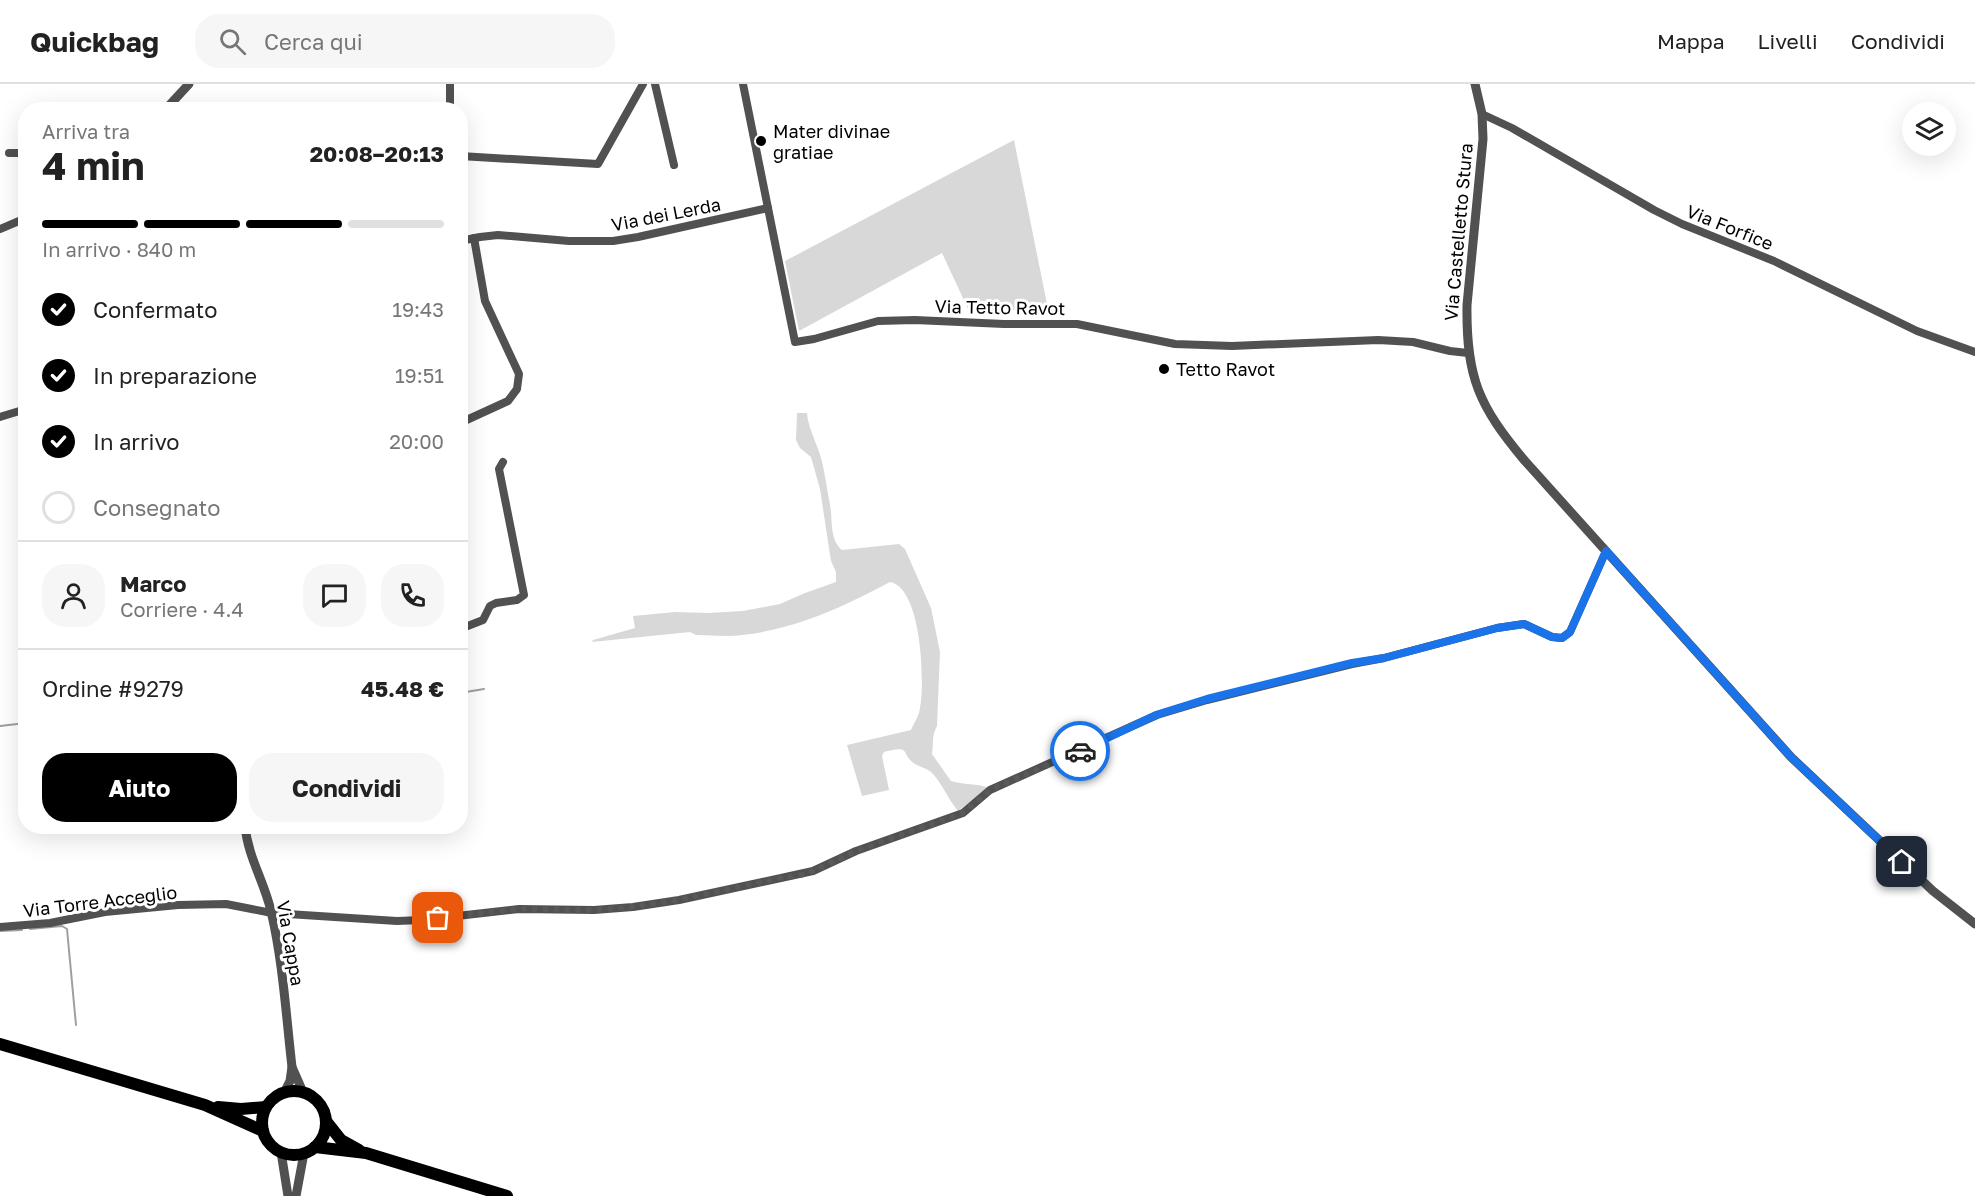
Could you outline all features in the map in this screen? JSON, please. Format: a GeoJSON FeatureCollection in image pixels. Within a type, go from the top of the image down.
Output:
{"type":"FeatureCollection","features":[{"type":"Feature","properties":{"kind":"main road"},"geometry":{"type":"LineString","coordinates":[[0,1044],[205,1105],[263,1131]]}},
{"type":"Feature","properties":{"kind":"main road"},"geometry":{"type":"LineString","coordinates":[[366,1153],[310,1150],[288,1155],[267,1140],[263,1131],[263,1114],[266,1107],[277,1096],[284,1093],[303,1092],[312,1096],[319,1103],[326,1121],[342,1140],[366,1153],[507,1196]]}},
{"type":"Feature","properties":{"kind":"main road"},"geometry":{"type":"LineString","coordinates":[[205,1105],[240,1109],[266,1107]]}},
{"type":"Feature","properties":{"kind":"main road"},"geometry":{"type":"LineString","coordinates":[[310,1150],[321,1140],[326,1121]]}},
{"type":"Feature","properties":{"kind":"street"},"geometry":{"type":"LineString","coordinates":[[172,102],[189,84]]}},
{"type":"Feature","properties":{"kind":"street"},"geometry":{"type":"LineString","coordinates":[[450,84],[450,102]]}},
{"type":"Feature","properties":{"kind":"street"},"geometry":{"type":"LineString","coordinates":[[468,156],[598,164],[644,84]]}},
{"type":"Feature","properties":{"kind":"street"},"geometry":{"type":"LineString","coordinates":[[655,84],[674,165]]}},
{"type":"Feature","properties":{"kind":"street","name":"Via Tetto Ravot"},"geometry":{"type":"LineString","coordinates":[[743,84],[793,339],[798,343],[878,321],[915,320],[1004,324],[1077,324],[1175,344],[1232,346],[1378,340],[1413,342],[1450,351],[1468,352]]}},
{"type":"Feature","properties":{"kind":"street","name":"Via Castelletto Stura"},"geometry":{"type":"LineString","coordinates":[[1475,84],[1482,114],[1483,139],[1467,305],[1468,352],[1478,391],[1490,416],[1525,461],[1791,757],[1933,891],[1975,924]]}},
{"type":"Feature","properties":{"kind":"street","name":"Via Forfice"},"geometry":{"type":"LineString","coordinates":[[1482,114],[1512,128],[1663,215],[1774,261],[1917,331],[1975,352]]}},
{"type":"Feature","properties":{"kind":"street"},"geometry":{"type":"LineString","coordinates":[[9,153],[18,153]]}},
{"type":"Feature","properties":{"kind":"street","name":"Via dei Lerda"},"geometry":{"type":"LineString","coordinates":[[468,239],[498,236],[569,241],[613,241],[768,208]]}},
{"type":"Feature","properties":{"kind":"street"},"geometry":{"type":"LineString","coordinates":[[0,228],[18,221]]}},
{"type":"Feature","properties":{"kind":"street"},"geometry":{"type":"LineString","coordinates":[[468,420],[503,405],[513,396],[518,383],[517,367],[485,301],[474,238]]}},
{"type":"Feature","properties":{"kind":"street"},"geometry":{"type":"LineString","coordinates":[[0,417],[18,411]]}},
{"type":"Feature","properties":{"kind":"street"},"geometry":{"type":"LineString","coordinates":[[468,626],[483,620],[490,606],[517,600],[524,595],[498,469],[502,462]]}},
{"type":"Feature","properties":{"kind":"street","name":"Via Torre Acceglio"},"geometry":{"type":"LineString","coordinates":[[0,927],[50,923],[105,912],[178,905],[226,904],[272,913],[397,921],[519,909],[594,910],[678,900],[797,876],[963,813],[990,790],[1167,712],[1352,663],[1384,658],[1497,628],[1524,624],[1552,637],[1562,638],[1570,632],[1606,551]]}},
{"type":"Feature","properties":{"kind":"street","name":"Via Cappa"},"geometry":{"type":"LineString","coordinates":[[246,834],[247,846],[272,913],[292,1067]]}},
{"type":"Feature","properties":{"kind":"street"},"geometry":{"type":"LineString","coordinates":[[292,1067],[303,1092]]}},
{"type":"Feature","properties":{"kind":"street"},"geometry":{"type":"LineString","coordinates":[[284,1093],[290,1081],[292,1067]]}},
{"type":"Feature","properties":{"kind":"street"},"geometry":{"type":"LineString","coordinates":[[296,1196],[310,1150]]}},
{"type":"Feature","properties":{"kind":"street"},"geometry":{"type":"LineString","coordinates":[[281,1152],[288,1196]]}},
{"type":"Feature","properties":{"kind":"shaded area"},"geometry":{"type":"Polygon","coordinates":[[[1014,140],[1048,309],[969,311],[942,253],[799,331],[785,261],[1014,140]]]}},
{"type":"Feature","properties":{"kind":"shaded area"},"geometry":{"type":"Polygon","coordinates":[[[797,413],[807,413],[824,470],[833,535],[838,546],[842,550],[899,544],[905,549],[931,608],[940,652],[937,726],[933,737],[932,754],[951,781],[989,788],[958,811],[931,772],[915,764],[904,751],[899,749],[884,752],[882,756],[889,790],[862,796],[847,745],[911,730],[920,708],[921,658],[915,618],[901,588],[890,582],[819,616],[762,632],[725,636],[696,635],[690,632],[592,642],[635,628],[633,616],[675,612],[743,611],[780,604],[836,582],[820,489],[811,457],[800,448],[796,440],[797,413]]]}},
{"type":"Feature","properties":{"kind":"waterway"},"geometry":{"type":"LineString","coordinates":[[468,692],[484,689]]}},
{"type":"Feature","properties":{"kind":"waterway"},"geometry":{"type":"LineString","coordinates":[[0,726],[18,724]]}},
{"type":"Feature","properties":{"kind":"waterway"},"geometry":{"type":"LineString","coordinates":[[30,929],[62,926],[67,929],[76,1025]]}},
{"type":"Feature","properties":{"kind":"waterway"},"geometry":{"type":"LineString","coordinates":[[0,931],[22,930]]}},
{"type":"Feature","properties":{"kind":"way so far"},"geometry":{"type":"LineString","coordinates":[[438,918],[519,909],[594,910],[633,907],[797,876],[856,851],[963,813],[990,790],[1080,751]]}},
{"type":"Feature","properties":{"kind":"place","name":"Mater divinae gratiae"},"geometry":{"type":"Point","coordinates":[761,141]}},
{"type":"Feature","properties":{"kind":"place","name":"Tetto Ravot"},"geometry":{"type":"Point","coordinates":[1164,369]}},
{"type":"Feature","properties":{"kind":"route"},"geometry":{"type":"LineString","coordinates":[[1080,751],[1156,715],[1207,699],[1352,663],[1384,658],[1497,628],[1524,624],[1552,637],[1562,638],[1570,632],[1606,551],[1791,757],[1902,862]]}}]}
